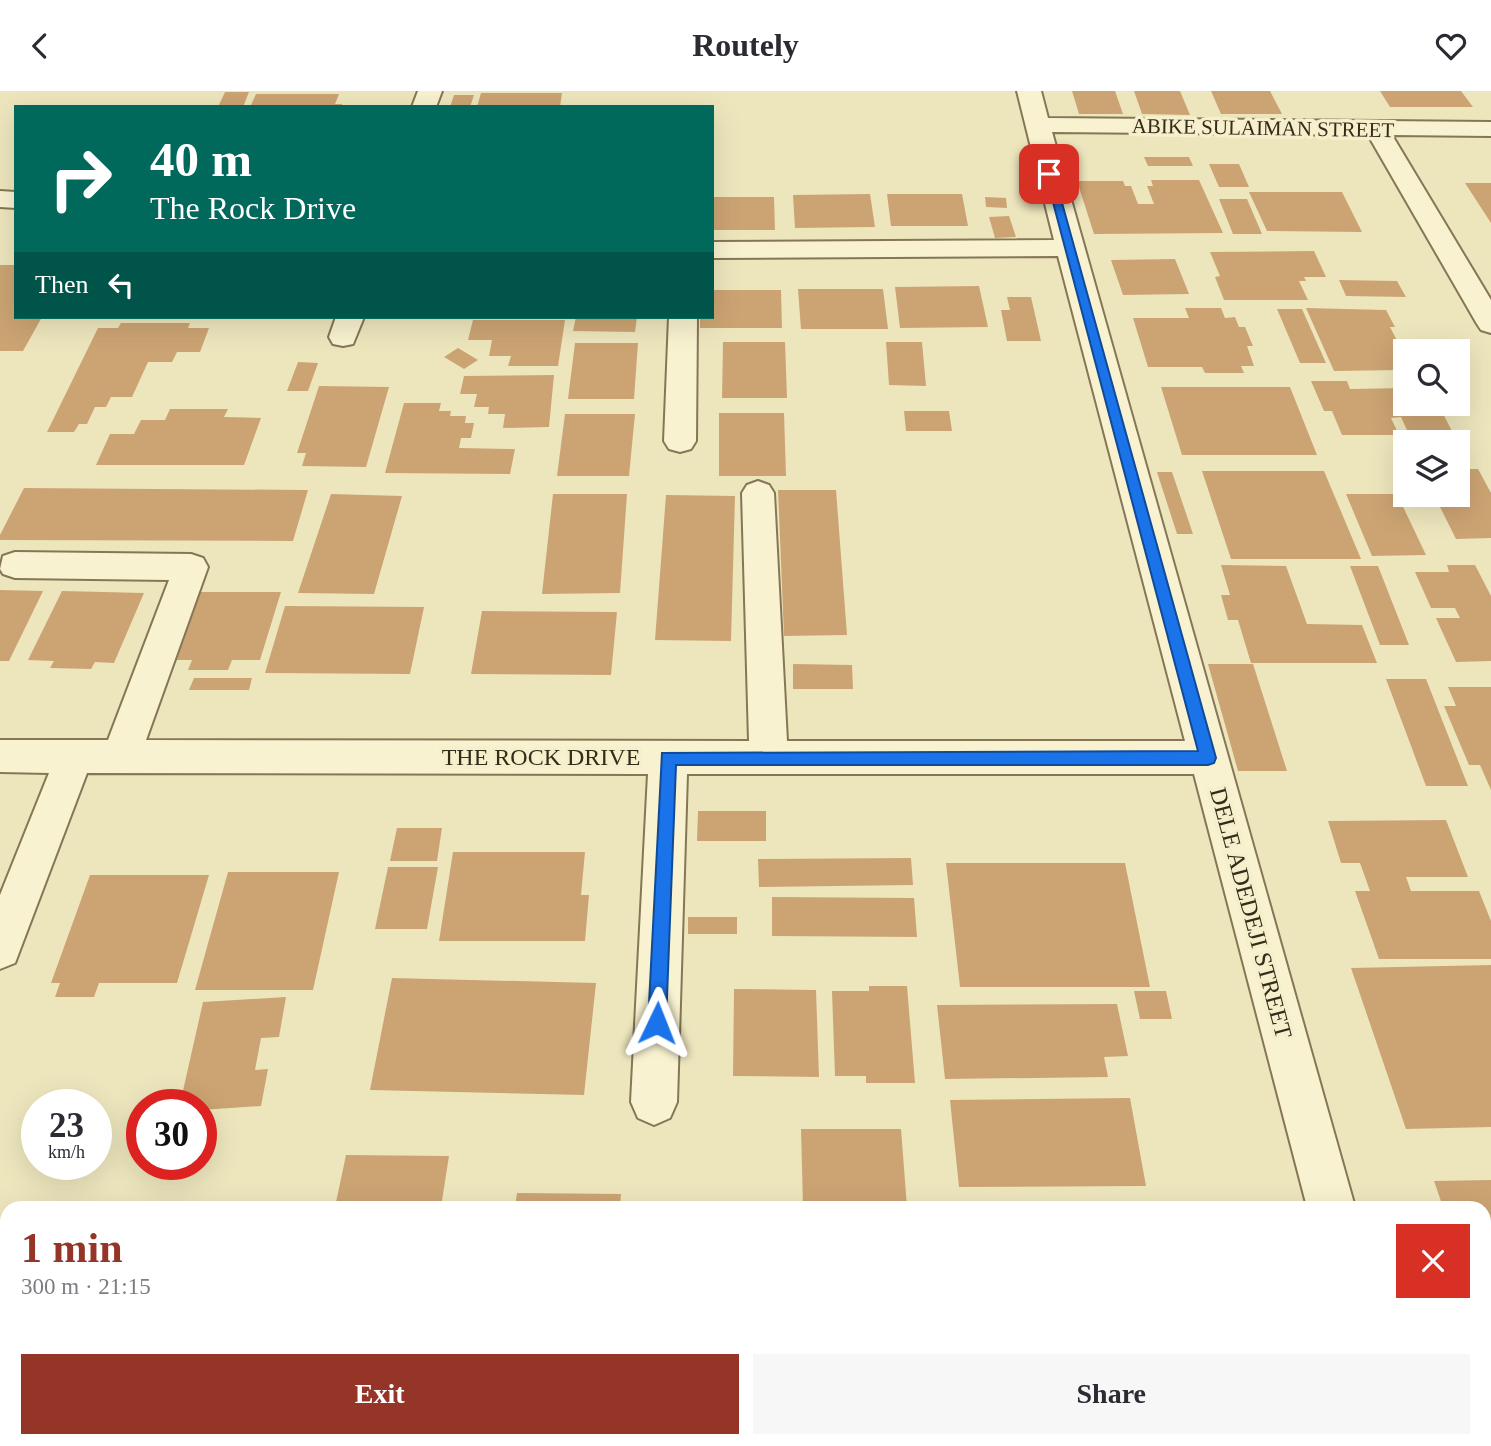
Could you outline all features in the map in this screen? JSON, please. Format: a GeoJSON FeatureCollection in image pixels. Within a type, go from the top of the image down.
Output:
{"type":"FeatureCollection","features":[{"type":"Feature","properties":{"kind":"street","name":"DELE ADEDEJI STREET"},"geometry":{"type":"LineString","coordinates":[[1029,91],[1069,248],[1329,1201]]}},
{"type":"Feature","properties":{"kind":"street","name":"ABIKE SULAIMAN STREET"},"geometry":{"type":"LineString","coordinates":[[1036,125],[1491,129]]}},
{"type":"Feature","properties":{"kind":"street"},"geometry":{"type":"LineString","coordinates":[[1377,129],[1491,324]]}},
{"type":"Feature","properties":{"kind":"street"},"geometry":{"type":"LineString","coordinates":[[714,250],[1069,248]]}},
{"type":"Feature","properties":{"kind":"street"},"geometry":{"type":"LineString","coordinates":[[680,441],[683,319]]}},
{"type":"Feature","properties":{"kind":"street"},"geometry":{"type":"LineString","coordinates":[[758,493],[769,758]]}},
{"type":"Feature","properties":{"kind":"street"},"geometry":{"type":"LineString","coordinates":[[15,565],[191,568],[121,756]]}},
{"type":"Feature","properties":{"kind":"street","name":"THE ROCK DRIVE"},"geometry":{"type":"LineString","coordinates":[[0,756],[1208,758]]}},
{"type":"Feature","properties":{"kind":"street"},"geometry":{"type":"LineString","coordinates":[[0,949],[74,757]]}},
{"type":"Feature","properties":{"kind":"street"},"geometry":{"type":"LineString","coordinates":[[654,1102],[668,758]]}},
{"type":"Feature","properties":{"kind":"building"},"geometry":{"type":"Polygon","coordinates":[[[1072,91],[1115,91],[1123,114],[1079,114],[1072,91]]]}},
{"type":"Feature","properties":{"kind":"building"},"geometry":{"type":"Polygon","coordinates":[[[1134,91],[1180,91],[1190,115],[1142,114],[1134,91]]]}},
{"type":"Feature","properties":{"kind":"building"},"geometry":{"type":"Polygon","coordinates":[[[1211,91],[1270,91],[1282,114],[1221,114],[1211,91]]]}},
{"type":"Feature","properties":{"kind":"building"},"geometry":{"type":"Polygon","coordinates":[[[1380,91],[1461,91],[1473,107],[1390,107],[1380,91]]]}},
{"type":"Feature","properties":{"kind":"building"},"geometry":{"type":"Polygon","coordinates":[[[225,92],[249,92],[244,105],[219,105],[225,92]]]}},
{"type":"Feature","properties":{"kind":"building"},"geometry":{"type":"Polygon","coordinates":[[[481,93],[562,93],[560,105],[478,105],[481,93]]]}},
{"type":"Feature","properties":{"kind":"building"},"geometry":{"type":"Polygon","coordinates":[[[256,94],[339,94],[335,104],[342,104],[342,105],[251,105],[256,94]]]}},
{"type":"Feature","properties":{"kind":"building"},"geometry":{"type":"Polygon","coordinates":[[[454,95],[474,95],[471,105],[451,105],[454,95]]]}},
{"type":"Feature","properties":{"kind":"building"},"geometry":{"type":"Polygon","coordinates":[[[1144,157],[1189,157],[1193,166],[1148,166],[1144,157]]]}},
{"type":"Feature","properties":{"kind":"building"},"geometry":{"type":"Polygon","coordinates":[[[1209,164],[1239,164],[1249,187],[1219,187],[1209,164]]]}},
{"type":"Feature","properties":{"kind":"building"},"geometry":{"type":"Polygon","coordinates":[[[1151,180],[1199,180],[1223,233],[1094,234],[1077,181],[1123,181],[1125,186],[1131,186],[1138,204],[1154,204],[1147,186],[1153,186],[1151,180]]]}},
{"type":"Feature","properties":{"kind":"building"},"geometry":{"type":"Polygon","coordinates":[[[1465,183],[1491,183],[1491,223],[1465,183]]]}},
{"type":"Feature","properties":{"kind":"building"},"geometry":{"type":"Polygon","coordinates":[[[1249,192],[1342,192],[1362,232],[1267,231],[1249,192]]]}},
{"type":"Feature","properties":{"kind":"building"},"geometry":{"type":"Polygon","coordinates":[[[870,194],[875,227],[795,228],[793,195],[870,194]]]}},
{"type":"Feature","properties":{"kind":"building"},"geometry":{"type":"Polygon","coordinates":[[[887,194],[962,194],[968,226],[891,226],[887,194]]]}},
{"type":"Feature","properties":{"kind":"building"},"geometry":{"type":"Polygon","coordinates":[[[714,197],[774,197],[775,230],[714,230],[714,197]]]}},
{"type":"Feature","properties":{"kind":"building"},"geometry":{"type":"Polygon","coordinates":[[[985,197],[1006,198],[1007,208],[986,207],[985,197]]]}},
{"type":"Feature","properties":{"kind":"building"},"geometry":{"type":"Polygon","coordinates":[[[1219,199],[1247,199],[1262,234],[1233,234],[1219,199]]]}},
{"type":"Feature","properties":{"kind":"building"},"geometry":{"type":"Polygon","coordinates":[[[1009,216],[1016,237],[995,238],[989,217],[1009,216]]]}},
{"type":"Feature","properties":{"kind":"building"},"geometry":{"type":"Polygon","coordinates":[[[1314,251],[1326,277],[1304,277],[1306,281],[1299,281],[1308,300],[1224,300],[1215,277],[1220,276],[1210,252],[1314,251]]]}},
{"type":"Feature","properties":{"kind":"building"},"geometry":{"type":"Polygon","coordinates":[[[1175,259],[1189,294],[1123,295],[1111,260],[1175,259]]]}},
{"type":"Feature","properties":{"kind":"building"},"geometry":{"type":"Polygon","coordinates":[[[0,265],[14,265],[14,319],[41,319],[23,351],[0,351],[0,265]]]}},
{"type":"Feature","properties":{"kind":"building"},"geometry":{"type":"Polygon","coordinates":[[[1339,280],[1397,281],[1406,297],[1346,296],[1339,280]]]}},
{"type":"Feature","properties":{"kind":"building"},"geometry":{"type":"Polygon","coordinates":[[[979,286],[988,327],[900,328],[895,287],[979,286]]]}},
{"type":"Feature","properties":{"kind":"building"},"geometry":{"type":"Polygon","coordinates":[[[798,289],[883,289],[888,329],[801,329],[798,289]]]}},
{"type":"Feature","properties":{"kind":"building"},"geometry":{"type":"Polygon","coordinates":[[[714,290],[781,290],[782,328],[700,328],[700,319],[714,319],[714,290]]]}},
{"type":"Feature","properties":{"kind":"building"},"geometry":{"type":"Polygon","coordinates":[[[1007,297],[1031,297],[1041,341],[1007,341],[1001,310],[1010,310],[1007,297]]]}},
{"type":"Feature","properties":{"kind":"building"},"geometry":{"type":"Polygon","coordinates":[[[1185,308],[1221,308],[1225,318],[1235,317],[1239,327],[1245,327],[1253,346],[1247,346],[1254,366],[1241,366],[1244,373],[1205,373],[1202,367],[1148,367],[1133,318],[1189,318],[1185,308]]]}},
{"type":"Feature","properties":{"kind":"building"},"geometry":{"type":"Polygon","coordinates":[[[1306,308],[1386,310],[1395,327],[1390,327],[1396,339],[1393,339],[1393,370],[1334,371],[1306,308]]]}},
{"type":"Feature","properties":{"kind":"building"},"geometry":{"type":"Polygon","coordinates":[[[1277,309],[1302,309],[1326,363],[1300,363],[1277,309]]]}},
{"type":"Feature","properties":{"kind":"building"},"geometry":{"type":"Polygon","coordinates":[[[576,319],[637,319],[635,332],[573,331],[576,319]]]}},
{"type":"Feature","properties":{"kind":"building"},"geometry":{"type":"Polygon","coordinates":[[[473,320],[565,320],[558,366],[508,366],[511,356],[489,356],[492,340],[468,340],[473,320]]]}},
{"type":"Feature","properties":{"kind":"building"},"geometry":{"type":"Polygon","coordinates":[[[121,323],[190,323],[188,328],[209,328],[200,352],[177,352],[172,362],[148,362],[132,397],[111,397],[106,407],[95,407],[87,424],[79,424],[74,432],[47,432],[98,328],[118,328],[121,323]]]}},
{"type":"Feature","properties":{"kind":"building"},"geometry":{"type":"Polygon","coordinates":[[[723,342],[785,342],[787,398],[722,398],[723,342]]]}},
{"type":"Feature","properties":{"kind":"building"},"geometry":{"type":"Polygon","coordinates":[[[886,342],[922,342],[926,386],[889,385],[886,342]]]}},
{"type":"Feature","properties":{"kind":"building"},"geometry":{"type":"Polygon","coordinates":[[[575,343],[638,343],[634,399],[568,399],[575,343]]]}},
{"type":"Feature","properties":{"kind":"building"},"geometry":{"type":"Polygon","coordinates":[[[458,348],[478,360],[464,369],[444,357],[458,348]]]}},
{"type":"Feature","properties":{"kind":"building"},"geometry":{"type":"Polygon","coordinates":[[[298,362],[318,363],[308,391],[287,391],[298,362]]]}},
{"type":"Feature","properties":{"kind":"building"},"geometry":{"type":"Polygon","coordinates":[[[554,375],[549,427],[503,428],[505,414],[488,414],[489,407],[474,407],[477,394],[460,394],[464,376],[554,375]]]}},
{"type":"Feature","properties":{"kind":"building"},"geometry":{"type":"Polygon","coordinates":[[[1311,381],[1347,381],[1350,389],[1393,388],[1393,416],[1444,416],[1451,430],[1407,430],[1401,417],[1391,418],[1397,430],[1393,430],[1393,435],[1342,435],[1332,411],[1324,411],[1311,381]]]}},
{"type":"Feature","properties":{"kind":"building"},"geometry":{"type":"Polygon","coordinates":[[[319,386],[389,387],[366,467],[302,466],[306,453],[297,453],[319,386]]]}},
{"type":"Feature","properties":{"kind":"building"},"geometry":{"type":"Polygon","coordinates":[[[1161,387],[1290,387],[1317,455],[1182,455],[1161,387]]]}},
{"type":"Feature","properties":{"kind":"building"},"geometry":{"type":"Polygon","coordinates":[[[404,403],[441,403],[439,411],[451,411],[450,416],[466,416],[465,423],[474,423],[471,438],[461,438],[459,448],[515,449],[510,474],[385,473],[404,403]]]}},
{"type":"Feature","properties":{"kind":"building"},"geometry":{"type":"Polygon","coordinates":[[[170,409],[228,409],[224,417],[261,418],[244,465],[96,465],[110,434],[134,434],[141,420],[165,420],[170,409]]]}},
{"type":"Feature","properties":{"kind":"building"},"geometry":{"type":"Polygon","coordinates":[[[904,411],[949,411],[952,431],[906,431],[904,411]]]}},
{"type":"Feature","properties":{"kind":"building"},"geometry":{"type":"Polygon","coordinates":[[[719,413],[784,413],[786,476],[719,476],[719,413]]]}},
{"type":"Feature","properties":{"kind":"building"},"geometry":{"type":"Polygon","coordinates":[[[565,414],[635,414],[629,476],[557,476],[565,414]]]}},
{"type":"Feature","properties":{"kind":"building"},"geometry":{"type":"Polygon","coordinates":[[[1470,469],[1478,469],[1491,493],[1491,538],[1456,539],[1440,507],[1470,507],[1470,469]]]}},
{"type":"Feature","properties":{"kind":"building"},"geometry":{"type":"Polygon","coordinates":[[[1202,471],[1324,471],[1361,559],[1231,559],[1202,471]]]}},
{"type":"Feature","properties":{"kind":"building"},"geometry":{"type":"Polygon","coordinates":[[[1157,472],[1172,472],[1193,534],[1177,534],[1157,472]]]}},
{"type":"Feature","properties":{"kind":"building"},"geometry":{"type":"Polygon","coordinates":[[[24,488],[308,490],[293,541],[0,540],[24,488]]]}},
{"type":"Feature","properties":{"kind":"building"},"geometry":{"type":"Polygon","coordinates":[[[778,490],[836,490],[847,635],[784,636],[778,490]]]}},
{"type":"Feature","properties":{"kind":"building"},"geometry":{"type":"Polygon","coordinates":[[[331,494],[402,496],[374,594],[298,593],[331,494]]]}},
{"type":"Feature","properties":{"kind":"building"},"geometry":{"type":"Polygon","coordinates":[[[553,494],[627,494],[620,593],[542,594],[553,494]]]}},
{"type":"Feature","properties":{"kind":"building"},"geometry":{"type":"Polygon","coordinates":[[[1346,494],[1393,494],[1393,507],[1403,507],[1426,555],[1372,556],[1346,494]]]}},
{"type":"Feature","properties":{"kind":"building"},"geometry":{"type":"Polygon","coordinates":[[[666,495],[735,496],[731,641],[655,640],[666,495]]]}},
{"type":"Feature","properties":{"kind":"building"},"geometry":{"type":"Polygon","coordinates":[[[1221,565],[1286,566],[1307,624],[1362,625],[1377,663],[1251,663],[1238,620],[1228,620],[1221,595],[1230,595],[1221,565]]]}},
{"type":"Feature","properties":{"kind":"building"},"geometry":{"type":"Polygon","coordinates":[[[1447,565],[1475,565],[1491,596],[1491,661],[1456,662],[1436,618],[1460,618],[1455,608],[1431,608],[1415,572],[1449,572],[1447,565]]]}},
{"type":"Feature","properties":{"kind":"building"},"geometry":{"type":"Polygon","coordinates":[[[1350,566],[1378,566],[1409,645],[1380,645],[1350,566]]]}},
{"type":"Feature","properties":{"kind":"building"},"geometry":{"type":"Polygon","coordinates":[[[0,590],[43,591],[9,661],[0,661],[0,590]]]}},
{"type":"Feature","properties":{"kind":"building"},"geometry":{"type":"Polygon","coordinates":[[[62,591],[144,593],[114,663],[95,662],[91,669],[50,668],[54,661],[28,660],[62,591]]]}},
{"type":"Feature","properties":{"kind":"building"},"geometry":{"type":"Polygon","coordinates":[[[192,592],[281,592],[260,660],[232,660],[228,670],[188,670],[192,660],[167,660],[192,592]]]}},
{"type":"Feature","properties":{"kind":"building"},"geometry":{"type":"Polygon","coordinates":[[[285,606],[424,607],[410,674],[265,673],[285,606]]]}},
{"type":"Feature","properties":{"kind":"building"},"geometry":{"type":"Polygon","coordinates":[[[482,611],[617,612],[611,675],[471,674],[482,611]]]}},
{"type":"Feature","properties":{"kind":"building"},"geometry":{"type":"Polygon","coordinates":[[[793,664],[852,665],[853,689],[793,689],[793,664]]]}},
{"type":"Feature","properties":{"kind":"building"},"geometry":{"type":"Polygon","coordinates":[[[1208,664],[1253,664],[1287,771],[1238,771],[1208,664]]]}},
{"type":"Feature","properties":{"kind":"building"},"geometry":{"type":"Polygon","coordinates":[[[194,678],[252,678],[249,690],[189,690],[194,678]]]}},
{"type":"Feature","properties":{"kind":"building"},"geometry":{"type":"Polygon","coordinates":[[[1386,679],[1426,679],[1468,786],[1426,786],[1386,679]]]}},
{"type":"Feature","properties":{"kind":"building"},"geometry":{"type":"Polygon","coordinates":[[[1448,687],[1491,687],[1491,790],[1480,765],[1469,765],[1444,706],[1456,706],[1448,687]]]}},
{"type":"Feature","properties":{"kind":"building"},"geometry":{"type":"Polygon","coordinates":[[[698,811],[766,811],[766,841],[697,841],[698,811]]]}},
{"type":"Feature","properties":{"kind":"building"},"geometry":{"type":"Polygon","coordinates":[[[1446,820],[1468,877],[1406,877],[1411,891],[1479,891],[1491,921],[1491,959],[1379,959],[1355,891],[1370,891],[1360,863],[1341,863],[1328,821],[1446,820]]]}},
{"type":"Feature","properties":{"kind":"building"},"geometry":{"type":"Polygon","coordinates":[[[397,828],[442,828],[437,861],[390,861],[397,828]]]}},
{"type":"Feature","properties":{"kind":"building"},"geometry":{"type":"Polygon","coordinates":[[[453,852],[585,852],[581,895],[589,895],[585,941],[439,941],[453,852]]]}},
{"type":"Feature","properties":{"kind":"building"},"geometry":{"type":"Polygon","coordinates":[[[911,858],[913,885],[759,887],[758,859],[911,858]]]}},
{"type":"Feature","properties":{"kind":"building"},"geometry":{"type":"Polygon","coordinates":[[[946,863],[1125,863],[1150,987],[960,987],[946,863]]]}},
{"type":"Feature","properties":{"kind":"building"},"geometry":{"type":"Polygon","coordinates":[[[388,867],[438,867],[427,929],[375,929],[388,867]]]}},
{"type":"Feature","properties":{"kind":"building"},"geometry":{"type":"Polygon","coordinates":[[[228,872],[339,872],[313,990],[195,990],[228,872]]]}},
{"type":"Feature","properties":{"kind":"building"},"geometry":{"type":"Polygon","coordinates":[[[90,875],[209,875],[177,983],[99,983],[94,997],[55,997],[60,983],[51,983],[90,875]]]}},
{"type":"Feature","properties":{"kind":"building"},"geometry":{"type":"Polygon","coordinates":[[[772,897],[914,898],[917,937],[772,936],[772,897]]]}},
{"type":"Feature","properties":{"kind":"building"},"geometry":{"type":"Polygon","coordinates":[[[688,917],[737,917],[737,934],[688,934],[688,917]]]}},
{"type":"Feature","properties":{"kind":"building"},"geometry":{"type":"Polygon","coordinates":[[[1491,965],[1491,1127],[1406,1129],[1351,968],[1491,965]]]}},
{"type":"Feature","properties":{"kind":"building"},"geometry":{"type":"Polygon","coordinates":[[[392,978],[596,983],[584,1095],[370,1090],[392,978]]]}},
{"type":"Feature","properties":{"kind":"building"},"geometry":{"type":"Polygon","coordinates":[[[869,986],[907,986],[915,1083],[866,1083],[866,1076],[835,1076],[832,991],[869,991],[869,986]]]}},
{"type":"Feature","properties":{"kind":"building"},"geometry":{"type":"Polygon","coordinates":[[[734,989],[816,990],[819,1077],[733,1076],[734,989]]]}},
{"type":"Feature","properties":{"kind":"building"},"geometry":{"type":"Polygon","coordinates":[[[1134,991],[1166,991],[1172,1019],[1140,1019],[1134,991]]]}},
{"type":"Feature","properties":{"kind":"building"},"geometry":{"type":"Polygon","coordinates":[[[286,997],[279,1037],[261,1038],[255,1070],[268,1069],[261,1106],[217,1109],[217,1089],[183,1089],[203,1002],[286,997]]]}},
{"type":"Feature","properties":{"kind":"building"},"geometry":{"type":"Polygon","coordinates":[[[1117,1004],[1128,1056],[1104,1057],[1108,1077],[945,1079],[937,1005],[1117,1004]]]}},
{"type":"Feature","properties":{"kind":"building"},"geometry":{"type":"Polygon","coordinates":[[[1130,1098],[1146,1186],[959,1187],[950,1100],[1130,1098]]]}},
{"type":"Feature","properties":{"kind":"building"},"geometry":{"type":"Polygon","coordinates":[[[801,1129],[901,1129],[907,1201],[803,1201],[801,1129]]]}},
{"type":"Feature","properties":{"kind":"building"},"geometry":{"type":"Polygon","coordinates":[[[346,1155],[449,1156],[442,1201],[336,1201],[346,1155]]]}},
{"type":"Feature","properties":{"kind":"building"},"geometry":{"type":"Polygon","coordinates":[[[1491,1180],[1491,1201],[1441,1201],[1434,1181],[1491,1180]]]}},
{"type":"Feature","properties":{"kind":"building"},"geometry":{"type":"Polygon","coordinates":[[[517,1193],[621,1194],[620,1201],[516,1201],[517,1193]]]}},
{"type":"Feature","properties":{"kind":"route"},"geometry":{"type":"LineString","coordinates":[[657,1023],[668,758],[1208,758],[1049,174]]}}]}
